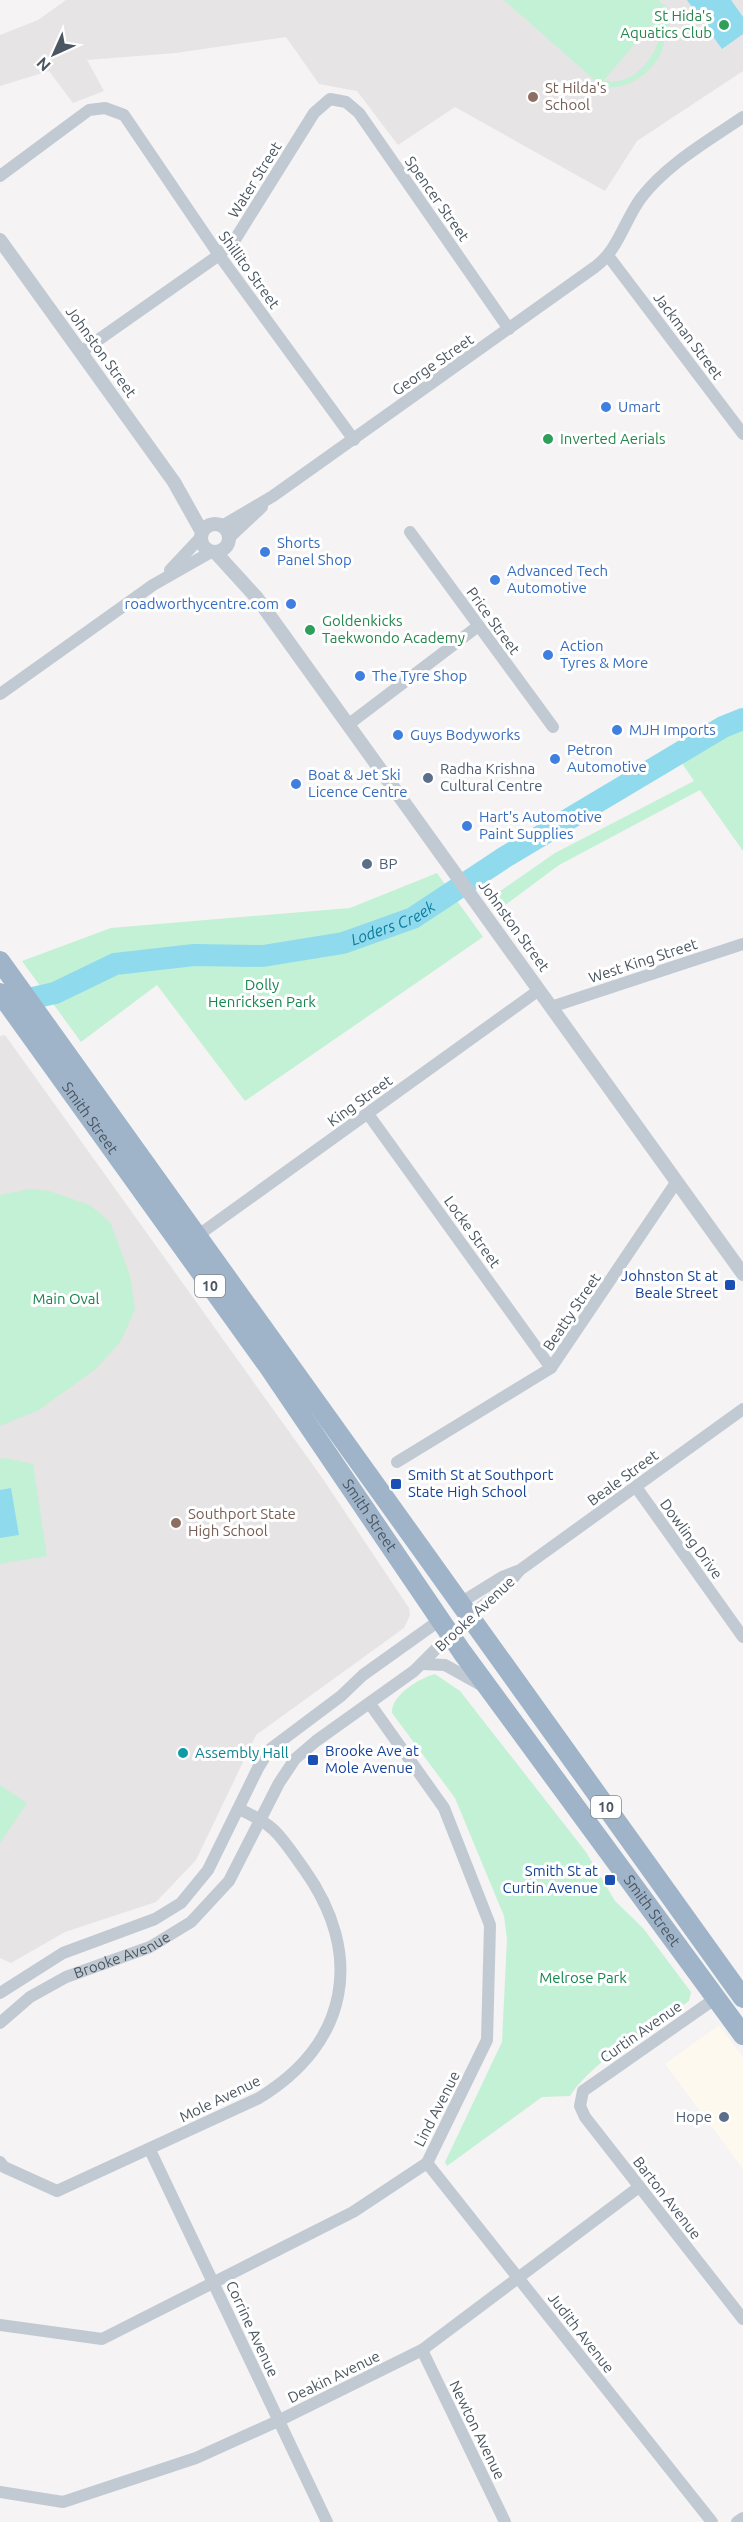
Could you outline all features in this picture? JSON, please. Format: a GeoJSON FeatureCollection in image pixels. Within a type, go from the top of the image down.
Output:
{"type":"FeatureCollection","features":[{"type":"Feature","properties":{"kind":"highway","name":"Smith Street"},"geometry":{"type":"LineString","coordinates":[[3,965],[743,1998]]}},
{"type":"Feature","properties":{"kind":"highway","name":"Smith Street"},"geometry":{"type":"LineString","coordinates":[[0,993],[268,1366],[445,1628],[743,2035]]}},
{"type":"Feature","properties":{"kind":"highway","name":"Brooke Avenue"},"geometry":{"type":"LineString","coordinates":[[445,1628],[465,1610]]}},
{"type":"Feature","properties":{"kind":"street","name":"Water Street"},"geometry":{"type":"LineString","coordinates":[[81,352],[219,255],[236,238],[314,113],[330,99]]}},
{"type":"Feature","properties":{"kind":"street","name":"Spencer Street"},"geometry":{"type":"LineString","coordinates":[[330,99],[346,102],[358,113],[509,329]]}},
{"type":"Feature","properties":{"kind":"street","name":"Shillito Street"},"geometry":{"type":"LineString","coordinates":[[0,176],[89,110],[105,108],[124,116],[219,255],[354,440]]}},
{"type":"Feature","properties":{"kind":"street"},"geometry":{"type":"LineString","coordinates":[[609,257],[641,199],[670,168],[743,117]]}},
{"type":"Feature","properties":{"kind":"street","name":"Johnston Street"},"geometry":{"type":"LineString","coordinates":[[0,240],[174,482],[220,540],[257,598],[743,1274]]}},
{"type":"Feature","properties":{"kind":"street","name":"George Street"},"geometry":{"type":"LineString","coordinates":[[0,694],[220,540],[273,496],[609,257]]}},
{"type":"Feature","properties":{"kind":"street","name":"Jackman Street"},"geometry":{"type":"LineString","coordinates":[[609,257],[743,434]]}},
{"type":"Feature","properties":{"kind":"street","name":"Johnston Street"},"geometry":{"type":"LineString","coordinates":[[174,482],[202,535],[202,545],[220,540]]}},
{"type":"Feature","properties":{"kind":"street"},"geometry":{"type":"LineString","coordinates":[[202,535],[208,526],[220,540]]}},
{"type":"Feature","properties":{"kind":"street","name":"Price Street"},"geometry":{"type":"LineString","coordinates":[[410,532],[477,627],[553,727]]}},
{"type":"Feature","properties":{"kind":"street","name":"George Street"},"geometry":{"type":"LineString","coordinates":[[153,585],[202,535]]}},
{"type":"Feature","properties":{"kind":"street"},"geometry":{"type":"LineString","coordinates":[[349,724],[477,627]]}},
{"type":"Feature","properties":{"kind":"street","name":"West King Street"},"geometry":{"type":"LineString","coordinates":[[551,1007],[743,944]]}},
{"type":"Feature","properties":{"kind":"street","name":"King Street"},"geometry":{"type":"LineString","coordinates":[[197,1236],[539,990]]}},
{"type":"Feature","properties":{"kind":"street","name":"Locke Street"},"geometry":{"type":"LineString","coordinates":[[368,1114],[551,1368]]}},
{"type":"Feature","properties":{"kind":"street","name":"Beatty Street"},"geometry":{"type":"LineString","coordinates":[[397,1462],[551,1368],[677,1181]]}},
{"type":"Feature","properties":{"kind":"street","name":"Beale Street"},"geometry":{"type":"LineString","coordinates":[[520,1570],[743,1409]]}},
{"type":"Feature","properties":{"kind":"street","name":"Dowling Drive"},"geometry":{"type":"LineString","coordinates":[[636,1487],[743,1637]]}},
{"type":"Feature","properties":{"kind":"street","name":"Brooke Avenue"},"geometry":{"type":"LineString","coordinates":[[465,1610],[505,1588],[520,1570]]}},
{"type":"Feature","properties":{"kind":"street","name":"Brooke Avenue"},"geometry":{"type":"LineString","coordinates":[[0,2023],[18,2006],[66,1977],[150,1947],[191,1922],[228,1881],[279,1783],[296,1759],[316,1740],[422,1664],[445,1628]]}},
{"type":"Feature","properties":{"kind":"street","name":"Brooke Avenue"},"geometry":{"type":"LineString","coordinates":[[1,1990],[63,1953],[147,1923],[175,1907],[203,1878],[262,1760],[273,1746],[445,1628]]}},
{"type":"Feature","properties":{"kind":"street"},"geometry":{"type":"LineString","coordinates":[[422,1664],[448,1666],[490,1691]]}},
{"type":"Feature","properties":{"kind":"street","name":"Lind Avenue"},"geometry":{"type":"LineString","coordinates":[[0,2325],[102,2339],[353,2212],[427,2163],[487,2040],[490,1925],[444,1808],[369,1704]]}},
{"type":"Feature","properties":{"kind":"street","name":"Mole Avenue"},"geometry":{"type":"LineString","coordinates":[[0,2162],[4,2167],[57,2191],[150,2150],[274,2090],[309,2057],[334,2017],[341,1985],[337,1937],[312,1881],[274,1827],[239,1809]]}},
{"type":"Feature","properties":{"kind":"street"},"geometry":{"type":"LineString","coordinates":[[1,1990],[18,2006]]}},
{"type":"Feature","properties":{"kind":"street","name":"Curtin Avenue"},"geometry":{"type":"LineString","coordinates":[[583,2091],[716,1998]]}},
{"type":"Feature","properties":{"kind":"street","name":"Barton Avenue"},"geometry":{"type":"LineString","coordinates":[[583,2091],[580,2106],[585,2117],[743,2319]]}},
{"type":"Feature","properties":{"kind":"street","name":"Corrine Avenue"},"geometry":{"type":"LineString","coordinates":[[150,2150],[327,2522]]}},
{"type":"Feature","properties":{"kind":"street","name":"Judith Avenue"},"geometry":{"type":"LineString","coordinates":[[427,2163],[712,2522]]}},
{"type":"Feature","properties":{"kind":"street","name":"Deakin Avenue"},"geometry":{"type":"LineString","coordinates":[[0,2492],[63,2502],[196,2458],[278,2421],[422,2350],[639,2187]]}},
{"type":"Feature","properties":{"kind":"street","name":"Newton Avenue"},"geometry":{"type":"LineString","coordinates":[[422,2350],[505,2522]]}},
{"type":"Feature","properties":{"kind":"street"},"geometry":{"type":"LineString","coordinates":[[737,2522],[743,2518]]}},
{"type":"Feature","properties":{"kind":"shaded area","name":"St Hilda's School"},"geometry":{"type":"Polygon","coordinates":[[[66,0],[743,0],[743,71],[637,141],[605,191],[455,107],[398,145],[357,91],[319,84],[286,37],[176,53],[87,60],[104,91],[73,103],[49,71],[0,86],[0,35],[38,20],[66,0]]]}},
{"type":"Feature","properties":{"kind":"shaded area","name":"Southport State High School"},"geometry":{"type":"Polygon","coordinates":[[[5,1035],[323,1479],[409,1608],[410,1615],[404,1628],[256,1735],[196,1860],[156,1902],[65,1932],[11,1963],[0,1958],[0,1036],[5,1035]]]}},
{"type":"Feature","properties":{"kind":"shaded area","name":"Hope"},"geometry":{"type":"Polygon","coordinates":[[[719,2025],[743,2057],[743,2169],[665,2064],[719,2025]]]}},
{"type":"Feature","properties":{"kind":"green space"},"geometry":{"type":"Polygon","coordinates":[[[504,0],[658,0],[675,15],[668,25],[660,55],[650,69],[635,80],[617,87],[600,85],[504,0]],[[652,24],[604,80],[614,82],[624,80],[642,68],[654,50],[660,31],[652,24]]]}},
{"type":"Feature","properties":{"kind":"green space"},"geometry":{"type":"Polygon","coordinates":[[[743,719],[743,851],[700,790],[559,865],[504,906],[496,894],[555,853],[694,781],[677,756],[723,727],[743,719]]]}},
{"type":"Feature","properties":{"kind":"green space","name":"Dolly Henricksen Park"},"geometry":{"type":"Polygon","coordinates":[[[437,873],[483,937],[245,1101],[157,985],[81,1042],[22,961],[111,928],[350,908],[437,873]]]}},
{"type":"Feature","properties":{"kind":"green space","name":"Main Oval"},"geometry":{"type":"Polygon","coordinates":[[[30,1189],[49,1191],[90,1205],[110,1222],[130,1275],[135,1309],[121,1341],[97,1368],[39,1410],[0,1426],[0,1195],[30,1189]]]}},
{"type":"Feature","properties":{"kind":"green space"},"geometry":{"type":"Polygon","coordinates":[[[6,1458],[33,1464],[47,1556],[0,1564],[0,1459],[6,1458]]]}},
{"type":"Feature","properties":{"kind":"green space","name":"Melrose Park"},"geometry":{"type":"Polygon","coordinates":[[[435,1674],[460,1691],[586,1852],[615,1901],[643,1928],[691,1992],[689,2001],[608,2057],[580,2083],[570,2096],[542,2097],[447,2166],[445,2162],[502,2042],[507,1939],[504,1916],[455,1798],[392,1713],[396,1700],[407,1688],[435,1674]]]}},
{"type":"Feature","properties":{"kind":"green space"},"geometry":{"type":"Polygon","coordinates":[[[0,1785],[27,1803],[0,1843],[0,1785]]]}},
{"type":"Feature","properties":{"kind":"water","name":"St Hida's Aquatics Club"},"geometry":{"type":"Polygon","coordinates":[[[687,0],[731,0],[743,17],[743,34],[722,49],[687,0]]]}},
{"type":"Feature","properties":{"kind":"water"},"geometry":{"type":"Polygon","coordinates":[[[11,1488],[19,1535],[0,1538],[0,1490],[11,1488]]]}},
{"type":"Feature","properties":{"kind":"waterway","name":"Loders Creek"},"geometry":{"type":"LineString","coordinates":[[10,1003],[55,993],[115,964],[194,955],[263,956],[343,943],[413,918],[505,857],[723,727],[743,719]]}},
{"type":"Feature","properties":{"kind":"place","name":"St Hida's Aquatics Club"},"geometry":{"type":"Point","coordinates":[724,25]}},
{"type":"Feature","properties":{"kind":"place","name":"St Hilda's School"},"geometry":{"type":"Point","coordinates":[533,97]}},
{"type":"Feature","properties":{"kind":"place","name":"Umart"},"geometry":{"type":"Point","coordinates":[606,407]}},
{"type":"Feature","properties":{"kind":"place","name":"Inverted Aerials"},"geometry":{"type":"Point","coordinates":[548,439]}},
{"type":"Feature","properties":{"kind":"place","name":"Shorts Panel Shop"},"geometry":{"type":"Point","coordinates":[265,552]}},
{"type":"Feature","properties":{"kind":"place","name":"Advanced Tech Automotive"},"geometry":{"type":"Point","coordinates":[495,580]}},
{"type":"Feature","properties":{"kind":"place","name":"roadworthycentre.com"},"geometry":{"type":"Point","coordinates":[291,604]}},
{"type":"Feature","properties":{"kind":"place","name":"Goldenkicks Taekwondo Academy"},"geometry":{"type":"Point","coordinates":[310,630]}},
{"type":"Feature","properties":{"kind":"place","name":"Action Tyres & More"},"geometry":{"type":"Point","coordinates":[548,655]}},
{"type":"Feature","properties":{"kind":"place","name":"The Tyre Shop"},"geometry":{"type":"Point","coordinates":[360,676]}},
{"type":"Feature","properties":{"kind":"place","name":"MJH Imports"},"geometry":{"type":"Point","coordinates":[617,730]}},
{"type":"Feature","properties":{"kind":"place","name":"Guys Bodyworks"},"geometry":{"type":"Point","coordinates":[398,735]}},
{"type":"Feature","properties":{"kind":"place","name":"Petron Automotive"},"geometry":{"type":"Point","coordinates":[555,759]}},
{"type":"Feature","properties":{"kind":"place","name":"Radha Krishna Cultural Centre"},"geometry":{"type":"Point","coordinates":[428,778]}},
{"type":"Feature","properties":{"kind":"place","name":"Boat & Jet Ski Licence Centre"},"geometry":{"type":"Point","coordinates":[296,784]}},
{"type":"Feature","properties":{"kind":"place","name":"Hart's Automotive Paint Supplies"},"geometry":{"type":"Point","coordinates":[467,826]}},
{"type":"Feature","properties":{"kind":"place","name":"BP"},"geometry":{"type":"Point","coordinates":[367,864]}},
{"type":"Feature","properties":{"kind":"place","name":"Johnston St at Beale Street"},"geometry":{"type":"Point","coordinates":[730,1285]}},
{"type":"Feature","properties":{"kind":"place","name":"Smith St at Southport State High School"},"geometry":{"type":"Point","coordinates":[396,1484]}},
{"type":"Feature","properties":{"kind":"place","name":"Southport State High School"},"geometry":{"type":"Point","coordinates":[176,1523]}},
{"type":"Feature","properties":{"kind":"place","name":"Assembly Hall"},"geometry":{"type":"Point","coordinates":[183,1753]}},
{"type":"Feature","properties":{"kind":"place","name":"Brooke Ave at Mole Avenue"},"geometry":{"type":"Point","coordinates":[313,1760]}},
{"type":"Feature","properties":{"kind":"place","name":"Smith St at Curtin Avenue"},"geometry":{"type":"Point","coordinates":[610,1880]}},
{"type":"Feature","properties":{"kind":"place","name":"Hope"},"geometry":{"type":"Point","coordinates":[724,2117]}}]}
